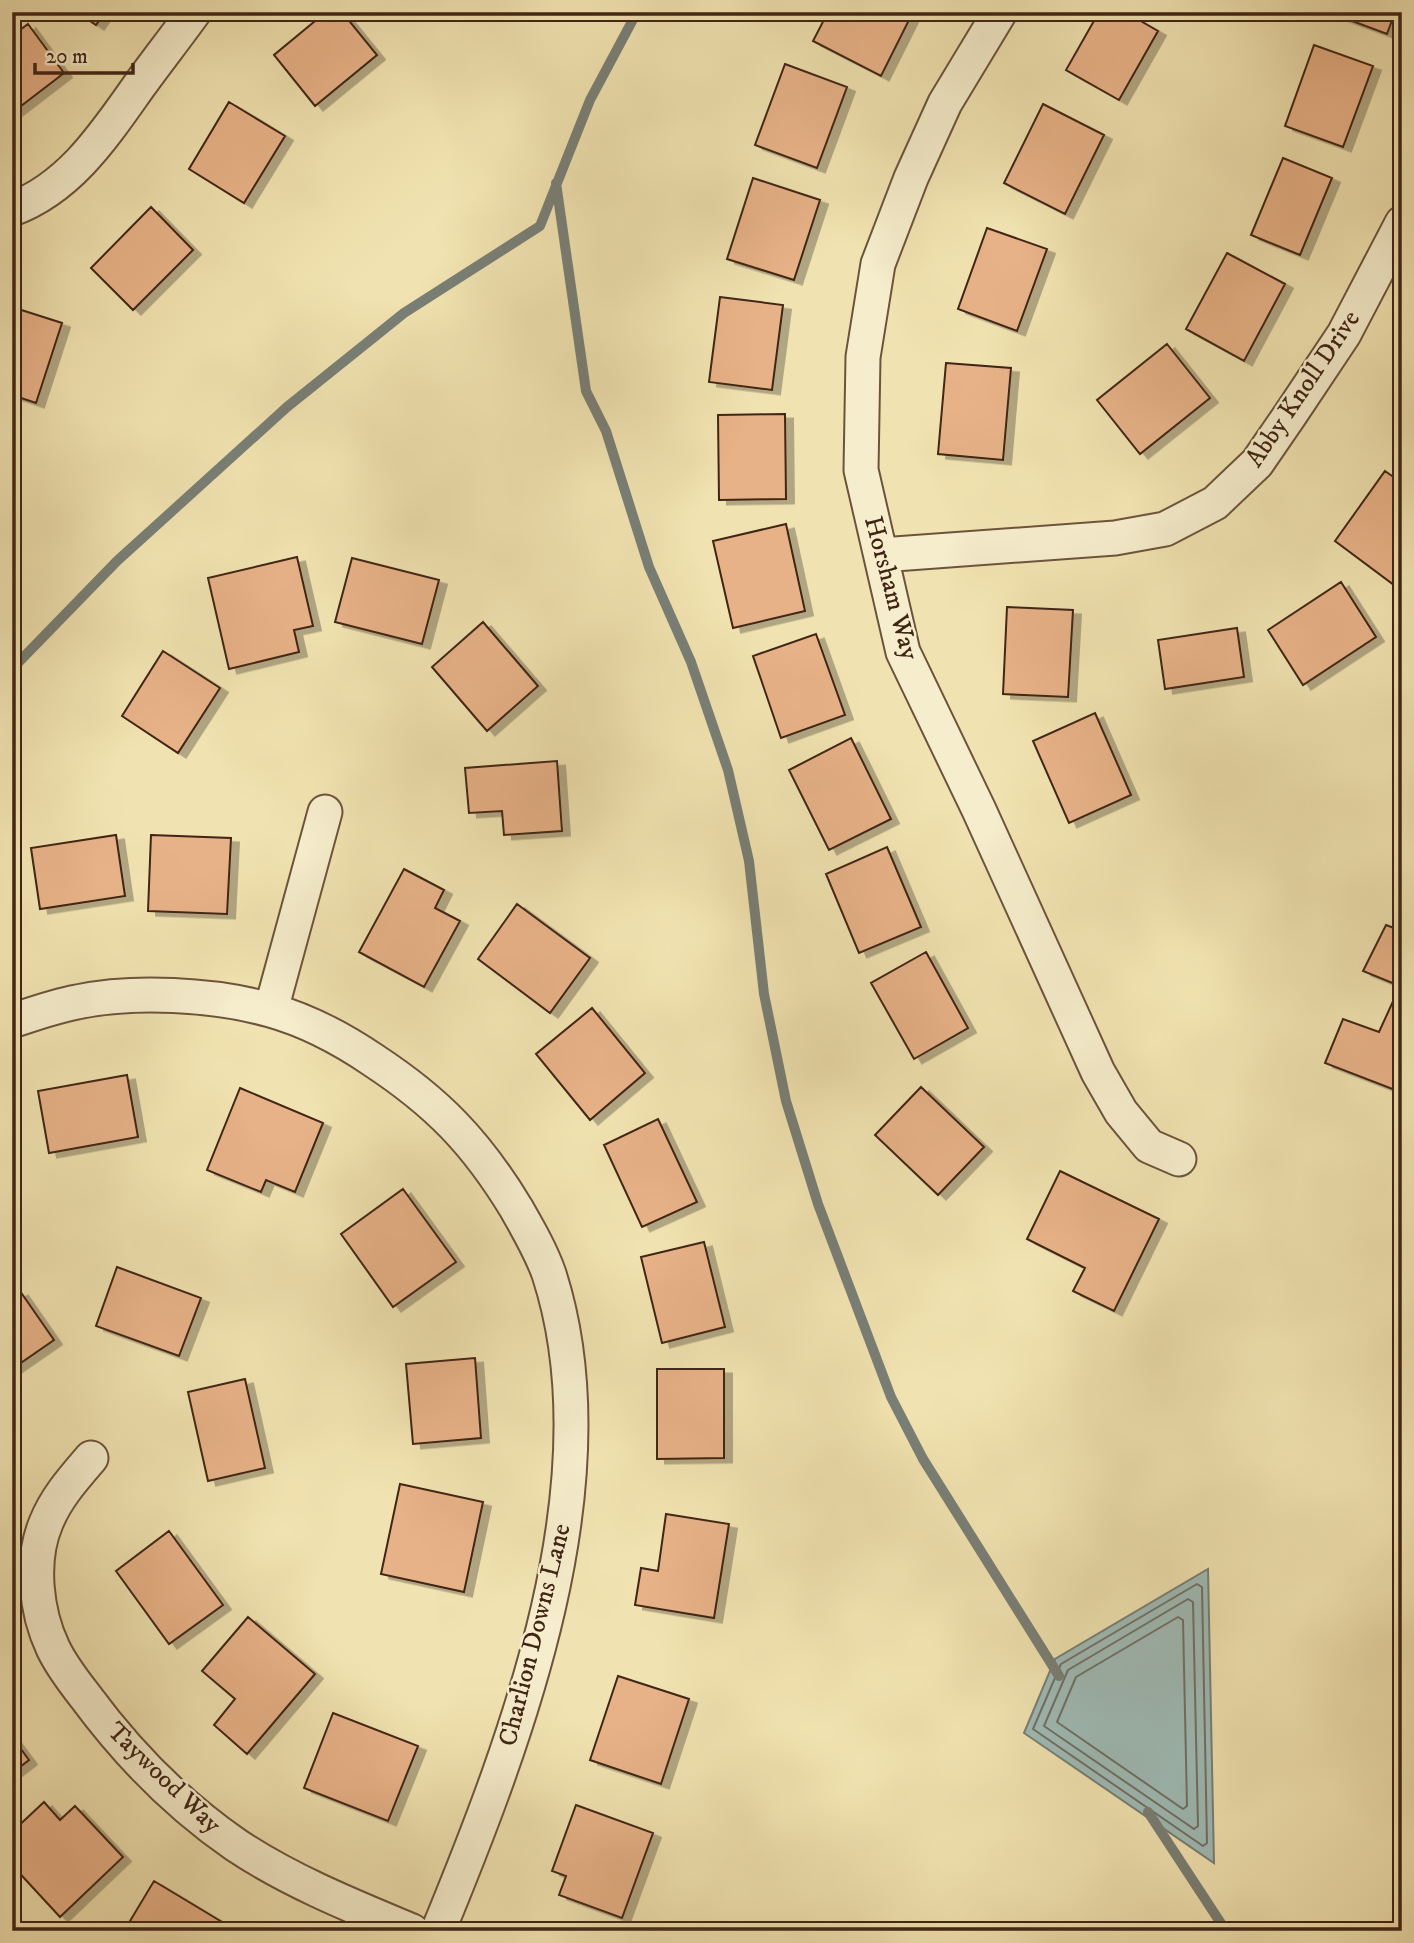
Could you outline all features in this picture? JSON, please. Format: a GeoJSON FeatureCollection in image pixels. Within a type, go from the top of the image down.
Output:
{"type":"FeatureCollection","features":[{"type":"Feature","properties":{"kind":"street"},"geometry":{"type":"LineString","coordinates":[[12,209],[43,193],[93,150],[194,12]]}},
{"type":"Feature","properties":{"kind":"street","name":"Horsham Way"},"geometry":{"type":"LineString","coordinates":[[1000,12],[945,103],[911,178],[878,264],[863,356],[861,470],[903,652],[979,810],[1098,1072],[1121,1112],[1149,1146],[1180,1159]]}},
{"type":"Feature","properties":{"kind":"street","name":"Abby Knoll Drive"},"geometry":{"type":"LineString","coordinates":[[881,555],[1127,536],[1165,529],[1216,503],[1257,463],[1344,334],[1402,223]]}},
{"type":"Feature","properties":{"kind":"street"},"geometry":{"type":"LineString","coordinates":[[271,1010],[325,812]]}},
{"type":"Feature","properties":{"kind":"street","name":"Charlion Downs Lane"},"geometry":{"type":"LineString","coordinates":[[12,1021],[76,1002],[133,995],[202,998],[271,1010],[355,1048],[445,1114],[475,1147],[501,1183],[528,1229],[548,1272],[568,1357],[572,1429],[565,1512],[551,1591],[533,1667],[511,1741],[485,1817],[439,1931]]}},
{"type":"Feature","properties":{"kind":"street","name":"Taywood Way"},"geometry":{"type":"LineString","coordinates":[[91,1458],[62,1493],[45,1525],[37,1561],[40,1604],[53,1648],[77,1686],[127,1749],[173,1793],[227,1838],[276,1869],[329,1896],[412,1931]]}},
{"type":"Feature","properties":{"kind":"water"},"geometry":{"type":"Polygon","coordinates":[[[1208,1569],[1214,1863],[1024,1733],[1055,1659],[1208,1569]]]}},
{"type":"Feature","properties":{"kind":"building"},"geometry":{"type":"Polygon","coordinates":[[[77,12],[105,12],[96,25],[77,12]]]}},
{"type":"Feature","properties":{"kind":"building"},"geometry":{"type":"Polygon","coordinates":[[[326,12],[342,12],[377,55],[315,106],[274,55],[326,12]]]}},
{"type":"Feature","properties":{"kind":"building"},"geometry":{"type":"Polygon","coordinates":[[[828,12],[913,12],[881,76],[813,41],[828,12]]]}},
{"type":"Feature","properties":{"kind":"building"},"geometry":{"type":"Polygon","coordinates":[[[1099,12],[1125,12],[1158,31],[1119,100],[1066,70],[1099,12]]]}},
{"type":"Feature","properties":{"kind":"building"},"geometry":{"type":"Polygon","coordinates":[[[1328,12],[1395,12],[1387,34],[1328,12]]]}},
{"type":"Feature","properties":{"kind":"building"},"geometry":{"type":"Polygon","coordinates":[[[28,24],[64,73],[12,113],[12,36],[28,24]]]}},
{"type":"Feature","properties":{"kind":"building"},"geometry":{"type":"Polygon","coordinates":[[[1314,45],[1373,66],[1343,147],[1285,126],[1314,45]]]}},
{"type":"Feature","properties":{"kind":"building"},"geometry":{"type":"Polygon","coordinates":[[[785,64],[847,87],[817,168],[755,145],[785,64]]]}},
{"type":"Feature","properties":{"kind":"building"},"geometry":{"type":"Polygon","coordinates":[[[229,102],[285,136],[244,203],[189,169],[229,102]]]}},
{"type":"Feature","properties":{"kind":"building"},"geometry":{"type":"Polygon","coordinates":[[[1043,104],[1104,135],[1065,214],[1004,183],[1043,104]]]}},
{"type":"Feature","properties":{"kind":"building"},"geometry":{"type":"Polygon","coordinates":[[[1283,158],[1332,178],[1300,255],[1251,235],[1283,158]]]}},
{"type":"Feature","properties":{"kind":"building"},"geometry":{"type":"Polygon","coordinates":[[[753,178],[820,200],[794,280],[727,259],[753,178]]]}},
{"type":"Feature","properties":{"kind":"building"},"geometry":{"type":"Polygon","coordinates":[[[151,207],[193,250],[133,310],[91,268],[151,207]]]}},
{"type":"Feature","properties":{"kind":"building"},"geometry":{"type":"Polygon","coordinates":[[[987,228],[1047,249],[1017,331],[958,309],[987,228]]]}},
{"type":"Feature","properties":{"kind":"building"},"geometry":{"type":"Polygon","coordinates":[[[1227,253],[1285,284],[1244,361],[1186,329],[1227,253]]]}},
{"type":"Feature","properties":{"kind":"building"},"geometry":{"type":"Polygon","coordinates":[[[720,297],[783,305],[772,390],[709,382],[720,297]]]}},
{"type":"Feature","properties":{"kind":"building"},"geometry":{"type":"Polygon","coordinates":[[[12,307],[62,323],[36,403],[12,395],[12,307]]]}},
{"type":"Feature","properties":{"kind":"building"},"geometry":{"type":"Polygon","coordinates":[[[1167,344],[1210,398],[1140,454],[1097,400],[1167,344]]]}},
{"type":"Feature","properties":{"kind":"building"},"geometry":{"type":"Polygon","coordinates":[[[946,363],[1011,368],[1003,460],[938,454],[946,363]]]}},
{"type":"Feature","properties":{"kind":"building"},"geometry":{"type":"Polygon","coordinates":[[[785,414],[786,499],[719,500],[718,415],[785,414]]]}},
{"type":"Feature","properties":{"kind":"building"},"geometry":{"type":"Polygon","coordinates":[[[1385,471],[1402,483],[1402,574],[1394,585],[1335,541],[1385,471]]]}},
{"type":"Feature","properties":{"kind":"building"},"geometry":{"type":"Polygon","coordinates":[[[786,524],[805,611],[733,628],[713,541],[786,524]]]}},
{"type":"Feature","properties":{"kind":"building"},"geometry":{"type":"Polygon","coordinates":[[[297,557],[313,626],[294,630],[299,652],[229,669],[208,578],[297,557]]]}},
{"type":"Feature","properties":{"kind":"building"},"geometry":{"type":"Polygon","coordinates":[[[352,558],[439,580],[422,644],[335,622],[352,558]]]}},
{"type":"Feature","properties":{"kind":"building"},"geometry":{"type":"Polygon","coordinates":[[[1341,582],[1376,637],[1303,685],[1268,630],[1341,582]]]}},
{"type":"Feature","properties":{"kind":"building"},"geometry":{"type":"Polygon","coordinates":[[[1007,607],[1073,610],[1068,697],[1003,694],[1007,607]]]}},
{"type":"Feature","properties":{"kind":"building"},"geometry":{"type":"Polygon","coordinates":[[[483,622],[538,686],[487,731],[432,667],[483,622]]]}},
{"type":"Feature","properties":{"kind":"building"},"geometry":{"type":"Polygon","coordinates":[[[1237,628],[1244,677],[1165,689],[1158,640],[1237,628]]]}},
{"type":"Feature","properties":{"kind":"building"},"geometry":{"type":"Polygon","coordinates":[[[816,634],[845,715],[781,738],[753,656],[816,634]]]}},
{"type":"Feature","properties":{"kind":"building"},"geometry":{"type":"Polygon","coordinates":[[[163,651],[220,688],[178,753],[122,716],[163,651]]]}},
{"type":"Feature","properties":{"kind":"building"},"geometry":{"type":"Polygon","coordinates":[[[1095,713],[1131,795],[1069,823],[1033,741],[1095,713]]]}},
{"type":"Feature","properties":{"kind":"building"},"geometry":{"type":"Polygon","coordinates":[[[851,738],[891,819],[829,850],[789,770],[851,738]]]}},
{"type":"Feature","properties":{"kind":"building"},"geometry":{"type":"Polygon","coordinates":[[[557,761],[562,831],[504,835],[502,811],[469,813],[465,768],[557,761]]]}},
{"type":"Feature","properties":{"kind":"building"},"geometry":{"type":"Polygon","coordinates":[[[116,835],[125,896],[40,909],[31,848],[116,835]]]}},
{"type":"Feature","properties":{"kind":"building"},"geometry":{"type":"Polygon","coordinates":[[[151,835],[231,838],[227,914],[148,911],[151,835]]]}},
{"type":"Feature","properties":{"kind":"building"},"geometry":{"type":"Polygon","coordinates":[[[887,847],[921,927],[859,953],[826,874],[887,847]]]}},
{"type":"Feature","properties":{"kind":"building"},"geometry":{"type":"Polygon","coordinates":[[[404,869],[444,890],[435,908],[460,921],[424,987],[359,952],[404,869]]]}},
{"type":"Feature","properties":{"kind":"building"},"geometry":{"type":"Polygon","coordinates":[[[517,904],[590,958],[550,1013],[478,959],[517,904]]]}},
{"type":"Feature","properties":{"kind":"building"},"geometry":{"type":"Polygon","coordinates":[[[1386,925],[1402,931],[1402,1073],[1395,1090],[1325,1063],[1343,1019],[1379,1032],[1400,986],[1363,971],[1386,925]]]}},
{"type":"Feature","properties":{"kind":"building"},"geometry":{"type":"Polygon","coordinates":[[[926,952],[968,1028],[914,1059],[871,983],[926,952]]]}},
{"type":"Feature","properties":{"kind":"building"},"geometry":{"type":"Polygon","coordinates":[[[592,1008],[645,1073],[590,1120],[536,1054],[592,1008]]]}},
{"type":"Feature","properties":{"kind":"building"},"geometry":{"type":"Polygon","coordinates":[[[127,1075],[138,1137],[49,1153],[38,1091],[127,1075]]]}},
{"type":"Feature","properties":{"kind":"building"},"geometry":{"type":"Polygon","coordinates":[[[921,1087],[984,1147],[938,1195],[875,1135],[921,1087]]]}},
{"type":"Feature","properties":{"kind":"building"},"geometry":{"type":"Polygon","coordinates":[[[240,1088],[323,1123],[295,1192],[266,1180],[261,1192],[207,1170],[240,1088]]]}},
{"type":"Feature","properties":{"kind":"building"},"geometry":{"type":"Polygon","coordinates":[[[658,1119],[697,1202],[642,1227],[604,1145],[658,1119]]]}},
{"type":"Feature","properties":{"kind":"building"},"geometry":{"type":"Polygon","coordinates":[[[1060,1171],[1159,1219],[1114,1311],[1073,1291],[1085,1268],[1027,1239],[1060,1171]]]}},
{"type":"Feature","properties":{"kind":"building"},"geometry":{"type":"Polygon","coordinates":[[[403,1189],[456,1262],[393,1307],[341,1234],[403,1189]]]}},
{"type":"Feature","properties":{"kind":"building"},"geometry":{"type":"Polygon","coordinates":[[[704,1242],[725,1327],[662,1343],[641,1257],[704,1242]]]}},
{"type":"Feature","properties":{"kind":"building"},"geometry":{"type":"Polygon","coordinates":[[[117,1267],[201,1298],[179,1356],[96,1326],[117,1267]]]}},
{"type":"Feature","properties":{"kind":"building"},"geometry":{"type":"Polygon","coordinates":[[[20,1291],[54,1340],[12,1369],[12,1296],[20,1291]]]}},
{"type":"Feature","properties":{"kind":"building"},"geometry":{"type":"Polygon","coordinates":[[[475,1358],[481,1438],[413,1444],[406,1364],[475,1358]]]}},
{"type":"Feature","properties":{"kind":"building"},"geometry":{"type":"Polygon","coordinates":[[[657,1369],[724,1369],[724,1458],[657,1459],[657,1369]]]}},
{"type":"Feature","properties":{"kind":"building"},"geometry":{"type":"Polygon","coordinates":[[[245,1379],[265,1468],[208,1481],[188,1392],[245,1379]]]}},
{"type":"Feature","properties":{"kind":"building"},"geometry":{"type":"Polygon","coordinates":[[[400,1484],[483,1502],[464,1592],[381,1574],[400,1484]]]}},
{"type":"Feature","properties":{"kind":"building"},"geometry":{"type":"Polygon","coordinates":[[[666,1514],[729,1524],[714,1618],[635,1605],[641,1568],[658,1571],[666,1514]]]}},
{"type":"Feature","properties":{"kind":"building"},"geometry":{"type":"Polygon","coordinates":[[[169,1531],[223,1605],[169,1644],[116,1571],[169,1531]]]}},
{"type":"Feature","properties":{"kind":"building"},"geometry":{"type":"Polygon","coordinates":[[[248,1617],[315,1674],[247,1754],[214,1725],[235,1699],[202,1671],[248,1617]]]}},
{"type":"Feature","properties":{"kind":"building"},"geometry":{"type":"Polygon","coordinates":[[[618,1676],[689,1699],[661,1784],[590,1760],[618,1676]]]}},
{"type":"Feature","properties":{"kind":"building"},"geometry":{"type":"Polygon","coordinates":[[[333,1713],[418,1746],[388,1821],[304,1788],[333,1713]]]}},
{"type":"Feature","properties":{"kind":"building"},"geometry":{"type":"Polygon","coordinates":[[[12,1737],[29,1760],[12,1773],[12,1737]]]}},
{"type":"Feature","properties":{"kind":"building"},"geometry":{"type":"Polygon","coordinates":[[[44,1802],[60,1820],[75,1806],[123,1857],[60,1917],[12,1865],[12,1832],[44,1802]]]}},
{"type":"Feature","properties":{"kind":"building"},"geometry":{"type":"Polygon","coordinates":[[[576,1805],[653,1833],[622,1918],[559,1895],[566,1876],[552,1871],[576,1805]]]}},
{"type":"Feature","properties":{"kind":"building"},"geometry":{"type":"Polygon","coordinates":[[[154,1881],[232,1928],[230,1931],[124,1931],[154,1881]]]}},
{"type":"Feature","properties":{"kind":"waterway"},"geometry":{"type":"LineString","coordinates":[[12,669],[117,561],[287,407],[404,313],[540,226],[590,100],[637,12]]}},
{"type":"Feature","properties":{"kind":"waterway"},"geometry":{"type":"LineString","coordinates":[[556,183],[586,391],[606,431],[649,567],[691,662],[728,770],[749,861],[764,994],[786,1101],[818,1204],[891,1397],[923,1459],[1059,1676]]}},
{"type":"Feature","properties":{"kind":"waterway"},"geometry":{"type":"LineString","coordinates":[[1148,1812],[1226,1931]]}}]}
